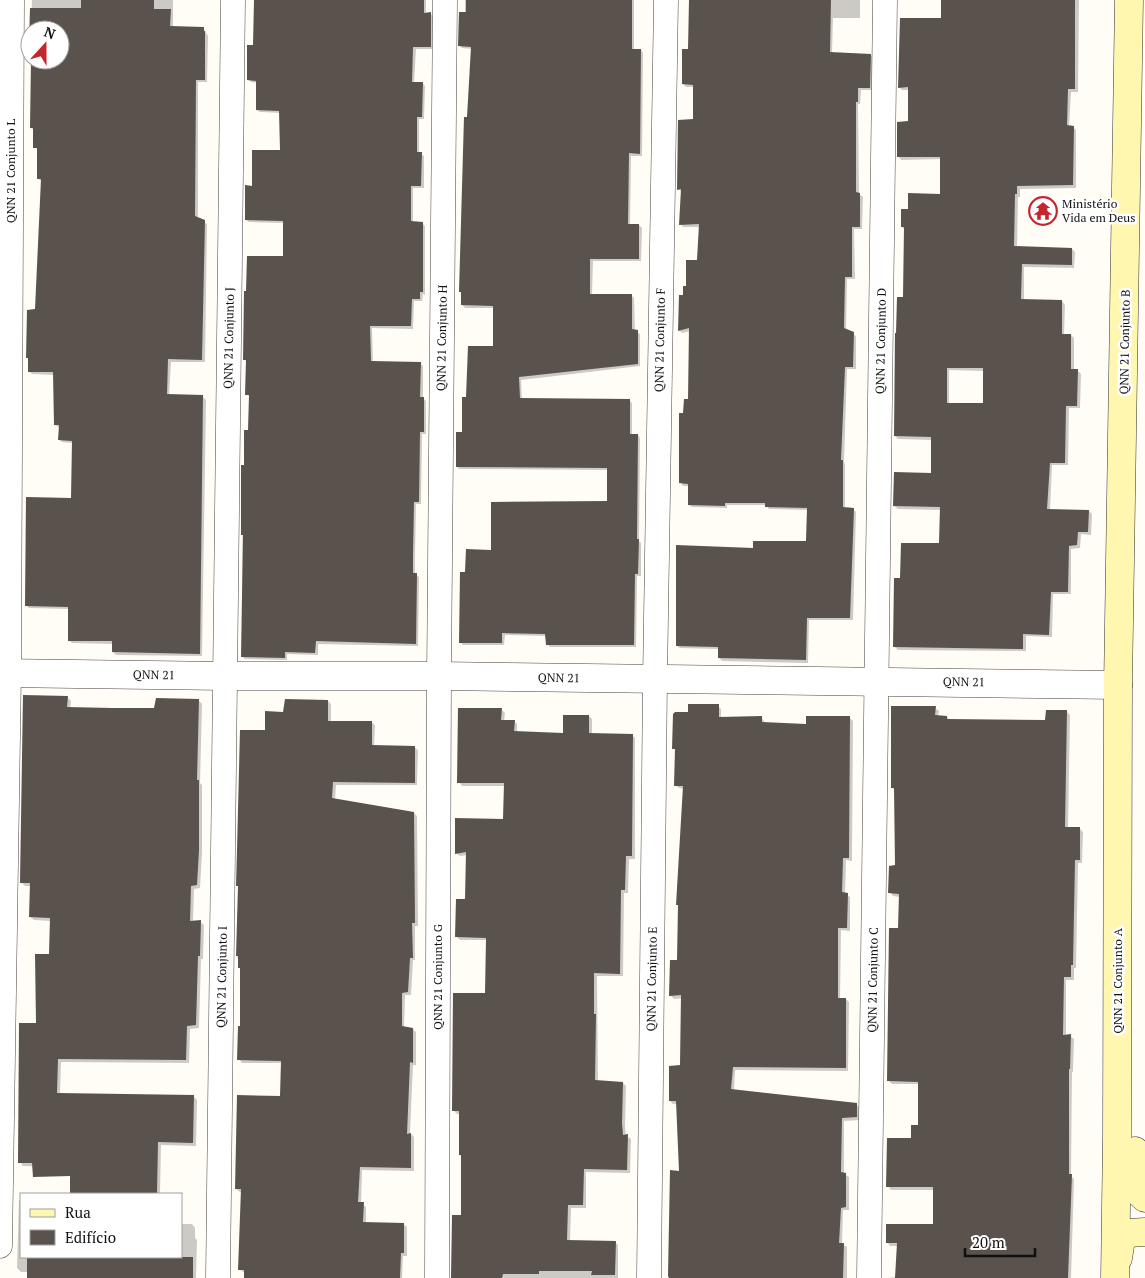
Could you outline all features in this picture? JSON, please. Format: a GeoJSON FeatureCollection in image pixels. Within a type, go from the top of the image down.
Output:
{"type":"FeatureCollection","features":[{"type":"Feature","properties":{"kind":"main road","name":"QNN 21 Conjunto B"},"geometry":{"type":"LineString","coordinates":[[1118,685],[1129,0]]}},
{"type":"Feature","properties":{"kind":"main road"},"geometry":{"type":"LineString","coordinates":[[1127,165],[1132,199],[1136,209],[1145,217]]}},
{"type":"Feature","properties":{"kind":"main road"},"geometry":{"type":"LineString","coordinates":[[1125,299],[1134,260],[1141,250],[1145,249]]}},
{"type":"Feature","properties":{"kind":"main road","name":"QNN 21 Conjunto A"},"geometry":{"type":"LineString","coordinates":[[1115,1276],[1118,1137],[1118,685]]}},
{"type":"Feature","properties":{"kind":"main road"},"geometry":{"type":"LineString","coordinates":[[1118,889],[1137,1006],[1134,1185],[1145,1198]]}},
{"type":"Feature","properties":{"kind":"main road"},"geometry":{"type":"LineString","coordinates":[[1115,1276],[1121,1239],[1130,1233],[1145,1232]]}},
{"type":"Feature","properties":{"kind":"street","name":"QNN 21 Conjunto L"},"geometry":{"type":"LineString","coordinates":[[0,1246],[12,0]]}},
{"type":"Feature","properties":{"kind":"street","name":"QNN 21 Conjunto J"},"geometry":{"type":"LineString","coordinates":[[225,676],[233,0]]}},
{"type":"Feature","properties":{"kind":"street","name":"QNN 21 Conjunto H"},"geometry":{"type":"LineString","coordinates":[[438,676],[445,0]]}},
{"type":"Feature","properties":{"kind":"street","name":"QNN 21 Conjunto F"},"geometry":{"type":"LineString","coordinates":[[655,679],[666,0]]}},
{"type":"Feature","properties":{"kind":"street","name":"QNN 21 Conjunto D"},"geometry":{"type":"LineString","coordinates":[[878,681],[885,0]]}},
{"type":"Feature","properties":{"kind":"street","name":"QNN 21"},"geometry":{"type":"LineString","coordinates":[[5,673],[438,676],[1118,685]]}},
{"type":"Feature","properties":{"kind":"street","name":"QNN 21 Conjunto I"},"geometry":{"type":"LineString","coordinates":[[218,1278],[225,676]]}},
{"type":"Feature","properties":{"kind":"street","name":"QNN 21 Conjunto G"},"geometry":{"type":"LineString","coordinates":[[437,1278],[438,676]]}},
{"type":"Feature","properties":{"kind":"street","name":"QNN 21 Conjunto E"},"geometry":{"type":"LineString","coordinates":[[649,1278],[655,679]]}},
{"type":"Feature","properties":{"kind":"street","name":"QNN 21 Conjunto C"},"geometry":{"type":"LineString","coordinates":[[870,1278],[878,681]]}},
{"type":"Feature","properties":{"kind":"building"},"geometry":{"type":"Polygon","coordinates":[[[81,0],[154,0],[154,9],[171,9],[170,26],[204,27],[205,31],[205,80],[196,80],[195,216],[205,220],[202,360],[168,359],[167,394],[203,395],[200,654],[112,652],[112,641],[68,641],[68,607],[25,606],[26,497],[71,498],[72,441],[58,440],[59,425],[54,425],[53,372],[28,372],[28,358],[26,358],[27,310],[35,309],[41,179],[37,179],[37,148],[33,148],[33,128],[30,128],[31,70],[70,70],[70,20],[30,20],[30,8],[81,8],[81,0]]]}},
{"type":"Feature","properties":{"kind":"building"},"geometry":{"type":"Polygon","coordinates":[[[254,0],[424,0],[424,13],[431,12],[431,47],[413,47],[412,82],[423,82],[422,117],[417,117],[417,152],[422,152],[421,186],[411,186],[411,221],[423,222],[423,292],[420,292],[420,299],[412,299],[411,326],[370,326],[371,361],[421,362],[420,397],[424,397],[424,432],[420,432],[419,502],[414,502],[413,555],[413,573],[417,573],[416,644],[316,641],[315,653],[285,652],[285,658],[241,657],[243,535],[241,535],[241,465],[244,465],[244,430],[248,430],[249,395],[245,395],[246,360],[243,360],[244,291],[246,291],[247,256],[283,256],[283,221],[245,220],[245,185],[252,186],[252,150],[280,150],[279,111],[256,110],[256,81],[247,80],[247,45],[253,45],[254,0]]]}},
{"type":"Feature","properties":{"kind":"building"},"geometry":{"type":"Polygon","coordinates":[[[466,0],[632,0],[632,49],[641,49],[640,154],[629,153],[628,224],[639,224],[639,259],[590,259],[590,294],[632,294],[632,329],[638,330],[638,364],[519,377],[520,398],[630,399],[630,434],[638,434],[637,539],[639,539],[638,574],[635,574],[634,645],[546,645],[545,634],[502,633],[502,643],[459,643],[460,572],[465,572],[466,549],[491,550],[491,502],[607,501],[607,468],[456,467],[456,432],[462,432],[462,397],[466,397],[468,346],[493,346],[493,306],[461,305],[461,292],[459,292],[464,117],[467,117],[471,47],[458,46],[459,12],[466,12],[466,0]]]}},
{"type":"Feature","properties":{"kind":"building"},"geometry":{"type":"Polygon","coordinates":[[[689,0],[831,0],[830,52],[871,54],[870,88],[858,88],[858,102],[856,102],[856,192],[860,193],[860,227],[852,227],[852,277],[845,277],[844,328],[854,332],[853,367],[845,367],[841,460],[843,460],[843,507],[854,508],[850,618],[807,618],[806,660],[718,658],[718,647],[676,646],[676,545],[753,548],[753,541],[806,541],[807,508],[765,507],[765,503],[725,503],[725,506],[688,505],[688,484],[679,483],[679,413],[683,413],[684,399],[688,399],[689,328],[678,331],[679,295],[683,295],[683,286],[686,286],[686,260],[697,260],[699,224],[679,225],[681,189],[677,190],[678,120],[693,119],[693,85],[682,84],[682,49],[688,49],[689,0]]]}},
{"type":"Feature","properties":{"kind":"building"},"geometry":{"type":"Polygon","coordinates":[[[941,0],[1075,0],[1075,89],[1068,89],[1067,125],[1074,126],[1073,185],[1017,186],[1017,194],[1015,194],[1014,246],[1072,248],[1072,265],[1022,264],[1021,299],[1062,300],[1062,334],[1071,334],[1071,369],[1078,369],[1077,406],[1066,406],[1065,463],[1050,463],[1047,509],[1089,510],[1088,532],[1078,532],[1077,545],[1069,546],[1068,592],[1051,592],[1049,635],[1023,634],[1023,649],[893,647],[894,578],[900,578],[901,543],[939,543],[940,507],[893,506],[894,472],[931,473],[931,437],[894,436],[897,297],[903,297],[904,227],[901,227],[901,209],[908,209],[908,193],[940,194],[940,157],[897,157],[897,122],[908,121],[908,87],[898,88],[900,18],[941,18],[941,0]],[[947,368],[947,403],[983,403],[983,368],[947,368]]]}},
{"type":"Feature","properties":{"kind":"building"},"geometry":{"type":"Polygon","coordinates":[[[23,695],[68,696],[67,707],[154,708],[156,698],[199,699],[197,780],[199,780],[199,850],[197,885],[191,886],[190,921],[201,920],[200,956],[198,956],[196,1025],[187,1026],[186,1060],[58,1059],[57,1093],[194,1095],[193,1143],[158,1142],[157,1193],[70,1193],[70,1176],[33,1177],[32,1163],[18,1163],[19,1023],[36,1023],[35,954],[49,954],[50,918],[29,917],[30,883],[20,883],[23,695]]]}},
{"type":"Feature","properties":{"kind":"building"},"geometry":{"type":"Polygon","coordinates":[[[285,699],[328,700],[328,721],[372,721],[372,745],[415,746],[415,783],[333,782],[332,798],[414,812],[415,923],[412,923],[413,958],[410,958],[408,992],[402,993],[402,1026],[413,1028],[413,1063],[410,1062],[407,1134],[411,1133],[411,1168],[360,1167],[358,1202],[364,1202],[363,1222],[404,1223],[404,1253],[401,1253],[400,1278],[244,1278],[244,1270],[238,1270],[241,1189],[235,1189],[237,1095],[280,1096],[281,1061],[237,1060],[238,1026],[240,1026],[240,968],[238,968],[238,956],[236,956],[238,886],[236,886],[240,730],[265,730],[265,711],[283,712],[285,699]]]}},
{"type":"Feature","properties":{"kind":"building"},"geometry":{"type":"Polygon","coordinates":[[[688,704],[719,704],[719,717],[762,716],[762,722],[806,724],[806,716],[850,716],[849,858],[843,858],[842,892],[848,893],[847,928],[838,928],[838,998],[846,998],[846,1068],[733,1067],[731,1089],[857,1103],[857,1117],[842,1118],[841,1172],[846,1173],[846,1207],[841,1208],[839,1243],[844,1243],[843,1278],[669,1278],[668,1276],[670,1170],[679,1171],[676,1101],[669,1101],[669,1066],[680,1065],[681,995],[669,996],[670,960],[677,960],[678,905],[676,905],[683,786],[674,786],[675,749],[672,749],[673,714],[675,712],[688,712],[688,704]]]}},
{"type":"Feature","properties":{"kind":"building"},"geometry":{"type":"Polygon","coordinates":[[[891,706],[936,706],[935,715],[947,716],[947,719],[1045,720],[1046,710],[1067,710],[1065,827],[1080,827],[1080,860],[1075,860],[1073,965],[1071,965],[1071,977],[1064,977],[1063,1035],[1071,1034],[1069,1174],[1072,1174],[1068,1278],[895,1278],[897,1243],[886,1243],[886,1224],[933,1224],[933,1187],[886,1187],[887,1138],[911,1138],[911,1125],[918,1125],[918,1082],[887,1081],[889,928],[898,928],[899,894],[888,893],[889,866],[895,865],[894,788],[891,788],[891,706]]]}},
{"type":"Feature","properties":{"kind":"building"},"geometry":{"type":"Polygon","coordinates":[[[458,708],[502,708],[501,720],[515,720],[514,731],[563,733],[563,715],[589,715],[589,733],[633,734],[632,856],[626,856],[625,890],[621,890],[620,974],[594,973],[594,1014],[596,1014],[595,1080],[623,1082],[622,1123],[623,1135],[628,1134],[627,1170],[584,1169],[583,1205],[568,1205],[567,1240],[616,1241],[615,1275],[591,1275],[592,1271],[539,1271],[539,1274],[503,1274],[502,1278],[451,1278],[452,1215],[461,1215],[459,1111],[452,1111],[453,993],[485,993],[486,938],[455,937],[456,899],[465,899],[466,852],[455,854],[455,818],[503,819],[504,783],[457,783],[458,708]]]}},
{"type":"Feature","properties":{"kind":"building"},"geometry":{"type":"Polygon","coordinates":[[[193,1257],[193,1278],[27,1278],[27,1258],[193,1257]]]}},
{"type":"Feature","properties":{"kind":"place","name":"Ministério Vida em Deus"},"geometry":{"type":"Point","coordinates":[1043,211]}}]}
